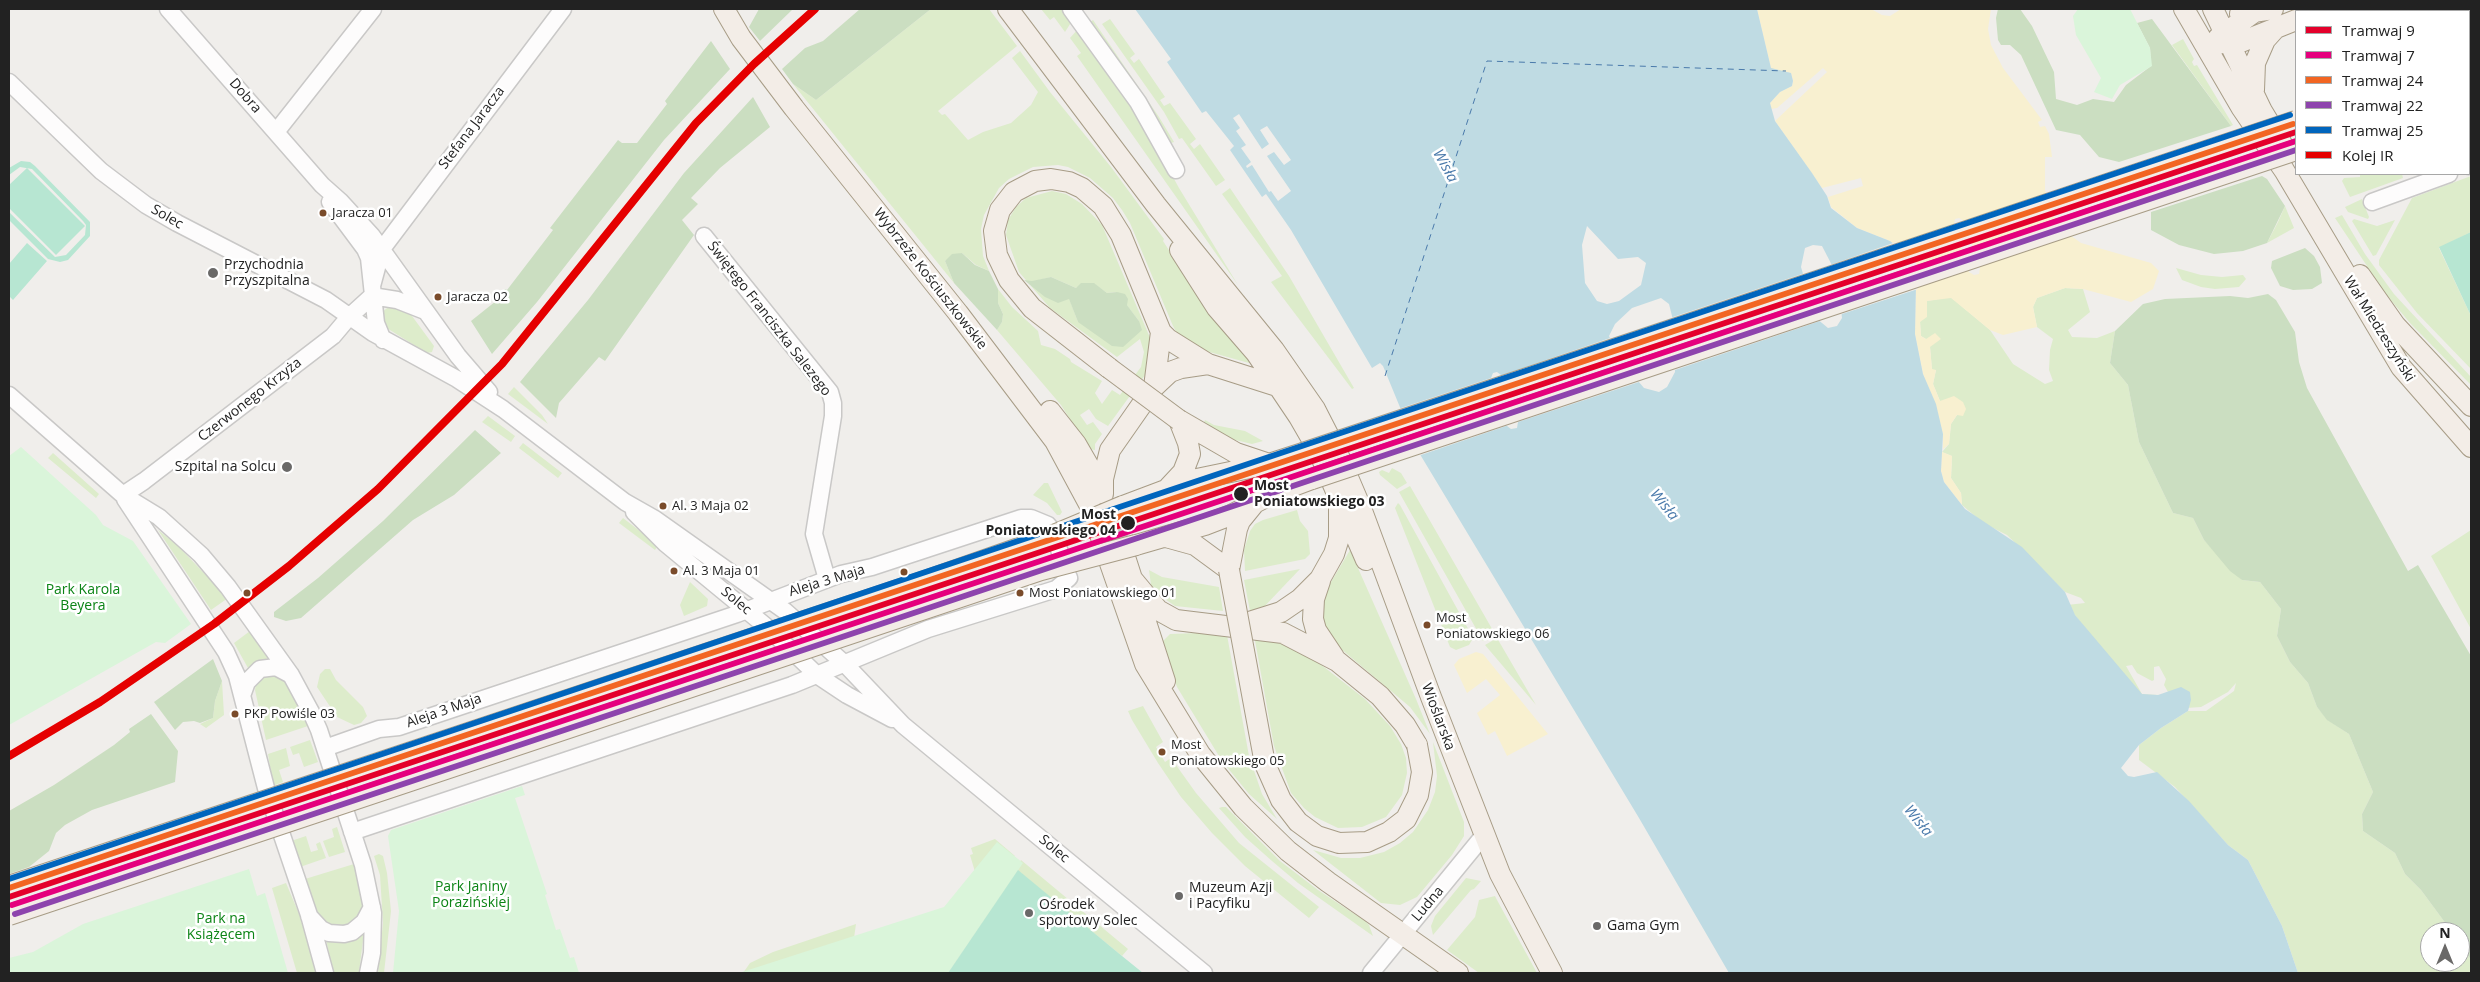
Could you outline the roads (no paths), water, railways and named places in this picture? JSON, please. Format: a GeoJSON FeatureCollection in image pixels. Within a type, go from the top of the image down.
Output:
{"type":"FeatureCollection","features":[{"type":"Feature","properties":{"kind":"main road","name":"Wybrzeże Kościuszkowskie"},"geometry":{"type":"LineString","coordinates":[[724,9],[741,38],[794,108],[958,313],[1055,441],[1124,557]]}},
{"type":"Feature","properties":{"kind":"main road"},"geometry":{"type":"LineString","coordinates":[[1008,9],[1156,205],[1190,268],[1218,308],[1256,353],[1308,432],[1351,522],[1408,661],[1431,697]]}},
{"type":"Feature","properties":{"kind":"main road"},"geometry":{"type":"LineString","coordinates":[[2213,9],[2225,38],[2295,165]]}},
{"type":"Feature","properties":{"kind":"main road"},"geometry":{"type":"LineString","coordinates":[[2224,9],[2244,14],[2273,9]]}},
{"type":"Feature","properties":{"kind":"main road"},"geometry":{"type":"LineString","coordinates":[[2216,64],[2225,38],[2254,13]]}},
{"type":"Feature","properties":{"kind":"main road"},"geometry":{"type":"LineString","coordinates":[[2188,16],[2225,38],[2241,42],[2295,20]]}},
{"type":"Feature","properties":{"kind":"main road"},"geometry":{"type":"LineString","coordinates":[[2188,16],[2241,108],[2323,225]]}},
{"type":"Feature","properties":{"kind":"main road"},"geometry":{"type":"LineString","coordinates":[[2255,95],[2255,63],[2265,40],[2276,29]]}},
{"type":"Feature","properties":{"kind":"main road"},"geometry":{"type":"LineString","coordinates":[[9,886],[974,564],[1042,540],[1110,499],[1168,488],[1211,475],[1269,464],[2295,121]]}},
{"type":"Feature","properties":{"kind":"main road"},"geometry":{"type":"LineString","coordinates":[[9,915],[1041,570],[1124,557],[1166,537],[1231,515],[1256,502],[1312,479],[2295,150]]}},
{"type":"Feature","properties":{"kind":"main road"},"geometry":{"type":"LineString","coordinates":[[2300,175],[2323,225]]}},
{"type":"Feature","properties":{"kind":"main road"},"geometry":{"type":"LineString","coordinates":[[1269,464],[1236,453],[1179,420],[1032,308],[1009,280],[997,255],[994,231],[1000,210],[1014,192],[1035,181],[1051,178],[1069,182],[1094,197],[1110,215],[1121,235],[1161,332],[1174,344],[1208,364],[1277,386]]}},
{"type":"Feature","properties":{"kind":"main road","name":"Wioślarska"},"geometry":{"type":"LineString","coordinates":[[1156,205],[1290,372],[1315,408],[1338,454],[1398,605],[1484,835],[1512,900],[1552,973]]}},
{"type":"Feature","properties":{"kind":"main road","name":"Wał Miedzeszyński"},"geometry":{"type":"LineString","coordinates":[[2323,225],[2394,325],[2471,405]]}},
{"type":"Feature","properties":{"kind":"main road","name":"Wał Miedzeszyński"},"geometry":{"type":"LineString","coordinates":[[2323,225],[2401,367],[2470,444]]}},
{"type":"Feature","properties":{"kind":"main road"},"geometry":{"type":"LineString","coordinates":[[958,313],[995,345],[1049,410],[1076,444],[1110,499]]}},
{"type":"Feature","properties":{"kind":"main road"},"geometry":{"type":"LineString","coordinates":[[1154,387],[1161,332]]}},
{"type":"Feature","properties":{"kind":"main road"},"geometry":{"type":"LineString","coordinates":[[1110,499],[1104,469],[1110,450],[1154,387],[1170,372],[1181,368],[1208,364]]}},
{"type":"Feature","properties":{"kind":"main road"},"geometry":{"type":"LineString","coordinates":[[1168,488],[1183,472],[1190,454],[1179,420]]}},
{"type":"Feature","properties":{"kind":"main road"},"geometry":{"type":"LineString","coordinates":[[1336,661],[1316,630],[1313,619],[1314,599],[1320,579],[1334,554],[1339,538],[1339,500]]}},
{"type":"Feature","properties":{"kind":"main road"},"geometry":{"type":"LineString","coordinates":[[1133,580],[1147,600],[1168,617],[1184,622],[1235,626],[1283,634],[1336,661],[1380,696],[1405,725],[1417,745],[1422,772],[1418,796],[1406,819],[1389,832],[1367,842],[1338,843],[1317,836],[1298,822],[1281,800],[1265,764],[1229,570],[1240,521],[1256,502]]}},
{"type":"Feature","properties":{"kind":"main road"},"geometry":{"type":"LineString","coordinates":[[1166,537],[1195,545],[1229,570]]}},
{"type":"Feature","properties":{"kind":"main road"},"geometry":{"type":"LineString","coordinates":[[1124,557],[1158,660],[1185,732]]}},
{"type":"Feature","properties":{"kind":"main road"},"geometry":{"type":"LineString","coordinates":[[1124,557],[1145,664],[1185,732],[1222,783],[1281,844],[1328,882],[1458,973]]}},
{"type":"Feature","properties":{"kind":"main road"},"geometry":{"type":"LineString","coordinates":[[1235,626],[1269,618],[1281,612],[1300,600],[1320,579]]}},
{"type":"Feature","properties":{"kind":"street","name":"Dobra"},"geometry":{"type":"LineString","coordinates":[[168,9],[322,184],[362,224],[382,249],[425,311]]}},
{"type":"Feature","properties":{"kind":"street"},"geometry":{"type":"LineString","coordinates":[[276,132],[373,9]]}},
{"type":"Feature","properties":{"kind":"street","name":"Stefana Jaracza"},"geometry":{"type":"LineString","coordinates":[[382,249],[563,9]]}},
{"type":"Feature","properties":{"kind":"street"},"geometry":{"type":"LineString","coordinates":[[1071,9],[1138,102],[1176,170]]}},
{"type":"Feature","properties":{"kind":"street","name":"Solec"},"geometry":{"type":"LineString","coordinates":[[9,82],[101,171],[138,200],[177,223],[326,300],[383,340],[425,361],[503,409],[625,502],[655,519],[770,600],[845,664],[903,725],[1204,973]]}},
{"type":"Feature","properties":{"kind":"street"},"geometry":{"type":"LineString","coordinates":[[2372,202],[2446,175]]}},
{"type":"Feature","properties":{"kind":"street","name":"Dobra"},"geometry":{"type":"LineString","coordinates":[[322,184],[332,208],[365,249],[369,258],[376,323],[383,340]]}},
{"type":"Feature","properties":{"kind":"street","name":"Świętego Franciszka Salezego"},"geometry":{"type":"LineString","coordinates":[[704,236],[830,392],[833,403],[833,416],[814,534],[827,579]]}},
{"type":"Feature","properties":{"kind":"street"},"geometry":{"type":"LineString","coordinates":[[382,249],[372,291],[425,311]]}},
{"type":"Feature","properties":{"kind":"street","name":"Czerwonego Krzyża"},"geometry":{"type":"LineString","coordinates":[[123,495],[334,336],[372,291]]}},
{"type":"Feature","properties":{"kind":"street","name":"Solec"},"geometry":{"type":"LineString","coordinates":[[425,311],[466,367],[503,409]]}},
{"type":"Feature","properties":{"kind":"street"},"geometry":{"type":"LineString","coordinates":[[425,361],[434,358],[440,352],[444,337]]}},
{"type":"Feature","properties":{"kind":"street"},"geometry":{"type":"LineString","coordinates":[[9,395],[123,495],[159,517],[201,555],[228,587],[291,675],[312,712],[363,865],[372,907],[373,943],[368,973]]}},
{"type":"Feature","properties":{"kind":"street"},"geometry":{"type":"LineString","coordinates":[[123,495],[226,652],[243,693],[266,788],[309,915],[325,973]]}},
{"type":"Feature","properties":{"kind":"street","name":"Solec"},"geometry":{"type":"LineString","coordinates":[[625,502],[666,544],[746,610],[817,675],[847,695],[903,725]]}},
{"type":"Feature","properties":{"kind":"street","name":"Aleja 3 Maja"},"geometry":{"type":"LineString","coordinates":[[324,748],[379,729],[399,726],[746,610],[827,579],[872,567],[1021,518],[1031,518],[1048,525],[1053,531],[1069,578],[1056,589],[928,629],[845,664]]}},
{"type":"Feature","properties":{"kind":"street"},"geometry":{"type":"LineString","coordinates":[[352,832],[845,664]]}},
{"type":"Feature","properties":{"kind":"street"},"geometry":{"type":"LineString","coordinates":[[243,693],[247,682],[260,669],[276,667],[291,675]]}},
{"type":"Feature","properties":{"kind":"street","name":"Ludna"},"geometry":{"type":"LineString","coordinates":[[1371,973],[1484,835]]}},
{"type":"Feature","properties":{"kind":"street"},"geometry":{"type":"LineString","coordinates":[[309,915],[321,930],[329,933],[344,934],[352,932],[364,922],[372,907]]}},
{"type":"Feature","properties":{"kind":"water","name":"Wisła"},"geometry":{"type":"Polygon","coordinates":[[[1135,9],[1757,9],[1771,68],[1791,73],[1793,81],[1792,86],[1780,92],[1770,103],[1775,121],[1827,196],[1831,208],[1857,228],[1890,241],[1902,250],[1916,284],[1915,334],[1923,374],[1936,404],[1943,434],[1941,471],[1944,482],[1965,509],[2022,547],[2065,592],[2075,615],[2142,694],[2158,695],[2181,687],[2190,692],[2191,700],[2188,711],[2139,745],[2121,768],[2128,776],[2134,777],[2157,772],[2189,801],[2228,845],[2248,860],[2282,926],[2298,973],[1729,973],[1639,818],[1418,451],[1383,366],[1380,363],[1372,368],[1291,230],[1266,194],[1262,197],[1230,150],[1234,146],[1206,111],[1202,113],[1167,62],[1171,59],[1135,9]],[[1587,226],[1582,245],[1585,283],[1597,301],[1607,304],[1619,301],[1641,285],[1646,263],[1638,257],[1618,259],[1587,226]],[[1813,245],[1805,248],[1801,267],[1816,318],[1828,328],[1837,326],[1842,318],[1837,275],[1822,246],[1813,245]],[[1661,298],[1632,308],[1615,324],[1609,336],[1627,368],[1644,388],[1659,392],[1667,387],[1675,372],[1674,324],[1669,304],[1661,298]],[[1497,372],[1493,373],[1491,378],[1507,426],[1511,429],[1517,428],[1518,422],[1501,375],[1497,372]]]}},
{"type":"Feature","properties":{"kind":"tunnel"},"geometry":{"type":"LineString","coordinates":[[1105,501],[1126,560]]}},
{"type":"Feature","properties":{"kind":"tram line","name":"25"},"geometry":{"type":"LineString","coordinates":[[9,879],[2290,115]]}},
{"type":"Feature","properties":{"kind":"tram line","name":"24"},"geometry":{"type":"LineString","coordinates":[[9,888],[2293,124]]}},
{"type":"Feature","properties":{"kind":"tram line","name":"9"},"geometry":{"type":"LineString","coordinates":[[9,897],[2295,132]]}},
{"type":"Feature","properties":{"kind":"tram line","name":"7"},"geometry":{"type":"LineString","coordinates":[[12,905],[2295,141]]}},
{"type":"Feature","properties":{"kind":"tram line","name":"22"},"geometry":{"type":"LineString","coordinates":[[15,914],[2295,150]]}},
{"type":"Feature","properties":{"kind":"rail line","name":"IR"},"geometry":{"type":"LineString","coordinates":[[9,756],[100,702],[214,624],[289,566],[378,489],[502,364],[696,123],[754,64],[815,9]]}},
{"type":"Feature","properties":{"kind":"place","name":"Jaracza 01"},"geometry":{"type":"Point","coordinates":[323,213]}},
{"type":"Feature","properties":{"kind":"place","name":"Przychodnia Przyszpitalna"},"geometry":{"type":"Point","coordinates":[213,273]}},
{"type":"Feature","properties":{"kind":"place","name":"Jaracza 02"},"geometry":{"type":"Point","coordinates":[438,297]}},
{"type":"Feature","properties":{"kind":"place","name":"Szpital na Solcu"},"geometry":{"type":"Point","coordinates":[287,467]}},
{"type":"Feature","properties":{"kind":"place","name":"Most Poniatowskiego 03"},"geometry":{"type":"Point","coordinates":[1241,494]}},
{"type":"Feature","properties":{"kind":"place","name":"Al. 3 Maja 02"},"geometry":{"type":"Point","coordinates":[663,506]}},
{"type":"Feature","properties":{"kind":"place","name":"Most Poniatowskiego 04"},"geometry":{"type":"Point","coordinates":[1128,523]}},
{"type":"Feature","properties":{"kind":"place","name":"Al. 3 Maja 01"},"geometry":{"type":"Point","coordinates":[674,571]}},
{"type":"Feature","properties":{"kind":"place","name":"Most Poniatowskiego 01"},"geometry":{"type":"Point","coordinates":[1020,593]}},
{"type":"Feature","properties":{"kind":"place","name":"Most Poniatowskiego 06"},"geometry":{"type":"Point","coordinates":[1427,625]}},
{"type":"Feature","properties":{"kind":"place","name":"PKP Powiśle 03"},"geometry":{"type":"Point","coordinates":[235,714]}},
{"type":"Feature","properties":{"kind":"place","name":"Most Poniatowskiego 05"},"geometry":{"type":"Point","coordinates":[1162,752]}},
{"type":"Feature","properties":{"kind":"place","name":"Muzeum Azji i Pacyfiku"},"geometry":{"type":"Point","coordinates":[1179,896]}},
{"type":"Feature","properties":{"kind":"place","name":"Ośrodek sportowy Solec"},"geometry":{"type":"Point","coordinates":[1029,913]}},
{"type":"Feature","properties":{"kind":"place","name":"Gama Gym"},"geometry":{"type":"Point","coordinates":[1597,926]}},
{"type":"Feature","properties":{"kind":"park label","name":"Park Karola Beyera"},"geometry":{"type":"Point","coordinates":[83,598]}},
{"type":"Feature","properties":{"kind":"park label","name":"Park Janiny Porazińskiej"},"geometry":{"type":"Point","coordinates":[471,896]}},
{"type":"Feature","properties":{"kind":"park label","name":"Park na Książęcem"},"geometry":{"type":"Point","coordinates":[221,928]}}]}
